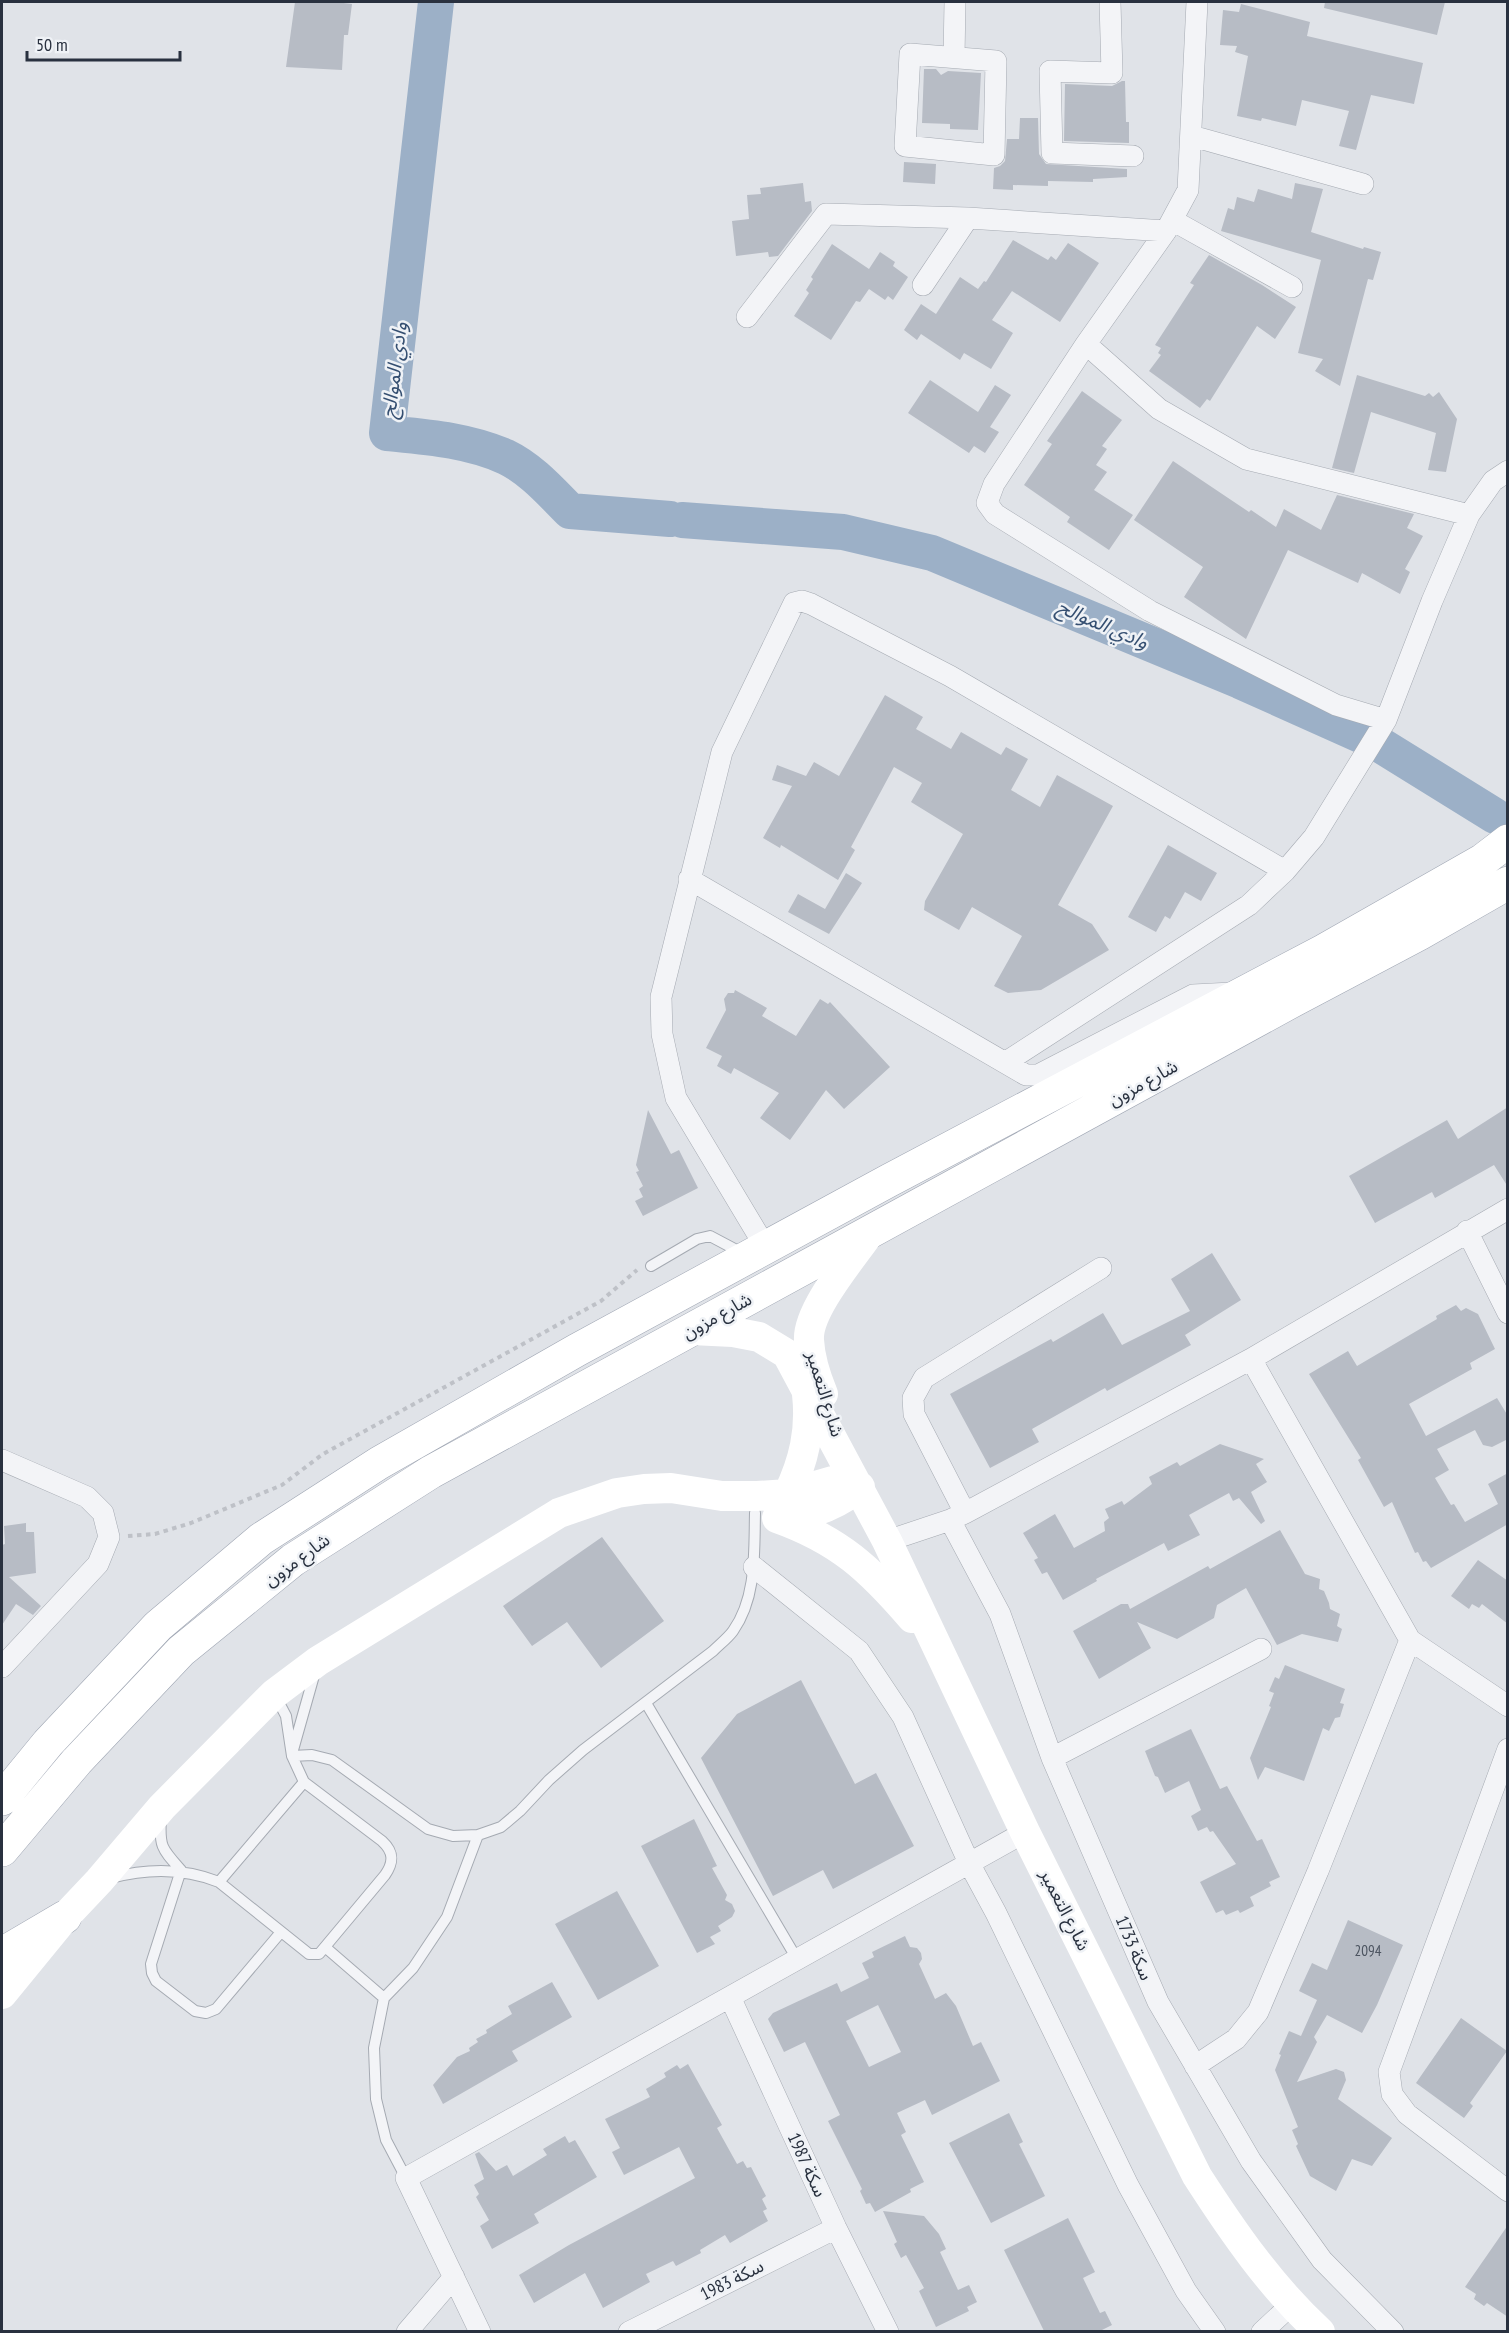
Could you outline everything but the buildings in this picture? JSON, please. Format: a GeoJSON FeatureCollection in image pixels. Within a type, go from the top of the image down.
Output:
{"type":"FeatureCollection","features":[{"type":"Feature","properties":{"kind":"main road","name":"شارع مزون"},"geometry":{"type":"LineString","coordinates":[[2,1799],[48,1743],[158,1626],[261,1539],[379,1463],[577,1350],[1323,951],[1483,860],[1508,841]]}},
{"type":"Feature","properties":{"kind":"main road","name":"شارع مزون"},"geometry":{"type":"LineString","coordinates":[[2,1850],[77,1761],[181,1651],[293,1560],[431,1472],[1294,1000],[1419,934],[1508,883]]}},
{"type":"Feature","properties":{"kind":"main road","name":"شارع التعمير"},"geometry":{"type":"LineString","coordinates":[[854,1475],[814,1370],[808,1338],[819,1306],[870,1232]]}},
{"type":"Feature","properties":{"kind":"main road","name":"شارع التعمير"},"geometry":{"type":"LineString","coordinates":[[692,1330],[733,1332],[759,1337],[787,1354],[854,1475],[887,1541],[1025,1832],[1197,2176],[1231,2228],[1291,2305],[1320,2331]]}},
{"type":"Feature","properties":{"kind":"main road"},"geometry":{"type":"LineString","coordinates":[[773,1508],[799,1470],[808,1427],[807,1391]]}},
{"type":"Feature","properties":{"kind":"main road"},"geometry":{"type":"LineString","coordinates":[[773,1508],[832,1481],[854,1475]]}},
{"type":"Feature","properties":{"kind":"main road"},"geometry":{"type":"LineString","coordinates":[[2,1994],[64,1917],[99,1881],[162,1807],[274,1694],[318,1661],[560,1513],[617,1493],[671,1488],[697,1490],[722,1496],[772,1496],[773,1508]]}},
{"type":"Feature","properties":{"kind":"main road"},"geometry":{"type":"LineString","coordinates":[[773,1508],[857,1560],[874,1575],[935,1643]]}},
{"type":"Feature","properties":{"kind":"main road"},"geometry":{"type":"LineString","coordinates":[[2,1954],[64,1917]]}},
{"type":"Feature","properties":{"kind":"street"},"geometry":{"type":"LineString","coordinates":[[954,57],[955,2]]}},
{"type":"Feature","properties":{"kind":"street"},"geometry":{"type":"LineString","coordinates":[[1110,2],[1112,73],[1050,71],[1052,153],[1133,156]]}},
{"type":"Feature","properties":{"kind":"street"},"geometry":{"type":"LineString","coordinates":[[1197,2],[1188,190],[1169,226],[1086,344],[994,484],[987,503],[995,514],[1150,611],[1336,705],[1386,720]]}},
{"type":"Feature","properties":{"kind":"street"},"geometry":{"type":"LineString","coordinates":[[910,54],[954,57],[996,61],[994,155],[905,146],[910,54]]}},
{"type":"Feature","properties":{"kind":"street"},"geometry":{"type":"LineString","coordinates":[[1192,136],[1363,184]]}},
{"type":"Feature","properties":{"kind":"street"},"geometry":{"type":"LineString","coordinates":[[747,317],[826,214],[1169,226],[1292,287]]}},
{"type":"Feature","properties":{"kind":"street"},"geometry":{"type":"LineString","coordinates":[[923,285],[968,218]]}},
{"type":"Feature","properties":{"kind":"street"},"geometry":{"type":"LineString","coordinates":[[1086,344],[1158,409],[1246,459],[1469,515]]}},
{"type":"Feature","properties":{"kind":"street"},"geometry":{"type":"LineString","coordinates":[[1006,1062],[1249,905],[1285,871],[1314,837],[1386,720],[1432,601],[1469,515],[1493,481],[1508,471]]}},
{"type":"Feature","properties":{"kind":"street"},"geometry":{"type":"LineString","coordinates":[[758,1252],[676,1098],[662,1034],[661,997],[722,752],[794,603],[802,601],[950,676],[1285,871]]}},
{"type":"Feature","properties":{"kind":"street"},"geometry":{"type":"LineString","coordinates":[[689,879],[1026,1074],[1038,1075],[1193,996],[1245,992]]}},
{"type":"Feature","properties":{"kind":"street"},"geometry":{"type":"LineString","coordinates":[[887,1541],[958,1517],[1251,1359],[1508,1209]]}},
{"type":"Feature","properties":{"kind":"street"},"geometry":{"type":"LineString","coordinates":[[1467,1231],[1508,1313]]}},
{"type":"Feature","properties":{"kind":"street","name":"سكة 1733"},"geometry":{"type":"LineString","coordinates":[[1101,1268],[924,1378],[913,1398],[914,1414],[1000,1614],[1052,1758],[1158,2002],[1251,2162],[1322,2260],[1393,2331]]}},
{"type":"Feature","properties":{"kind":"street"},"geometry":{"type":"LineString","coordinates":[[1251,1359],[1410,1640],[1508,1706]]}},
{"type":"Feature","properties":{"kind":"street"},"geometry":{"type":"LineString","coordinates":[[2,1460],[87,1497],[103,1513],[109,1538],[98,1564],[2,1667]]}},
{"type":"Feature","properties":{"kind":"street"},"geometry":{"type":"LineString","coordinates":[[754,1567],[859,1651],[903,1717],[969,1863],[996,1913],[1128,2185],[1186,2291],[1215,2331]]}},
{"type":"Feature","properties":{"kind":"street"},"geometry":{"type":"LineString","coordinates":[[1195,2066],[1236,2039],[1258,2012],[1331,1839],[1410,1640]]}},
{"type":"Feature","properties":{"kind":"street"},"geometry":{"type":"LineString","coordinates":[[1052,1758],[1261,1649]]}},
{"type":"Feature","properties":{"kind":"street"},"geometry":{"type":"LineString","coordinates":[[1508,1749],[1389,2072],[1392,2094],[1407,2114],[1508,2191]]}},
{"type":"Feature","properties":{"kind":"street"},"geometry":{"type":"LineString","coordinates":[[480,2331],[406,2178],[1025,1832]]}},
{"type":"Feature","properties":{"kind":"street","name":"سكة 1987"},"geometry":{"type":"LineString","coordinates":[[730,1997],[836,2228],[888,2331]]}},
{"type":"Feature","properties":{"kind":"street","name":"سكة 1983"},"geometry":{"type":"LineString","coordinates":[[629,2331],[836,2228]]}},
{"type":"Feature","properties":{"kind":"street"},"geometry":{"type":"LineString","coordinates":[[407,2331],[454,2277]]}},
{"type":"Feature","properties":{"kind":"street"},"geometry":{"type":"LineString","coordinates":[[1262,2331],[1291,2305]]}},
{"type":"Feature","properties":{"kind":"lane"},"geometry":{"type":"LineString","coordinates":[[651,1266],[698,1239],[710,1236],[758,1252]]}},
{"type":"Feature","properties":{"kind":"lane"},"geometry":{"type":"LineString","coordinates":[[291,1756],[312,1755],[332,1760],[429,1829],[453,1836],[477,1835],[501,1827],[520,1811],[565,1764],[713,1651],[734,1630],[748,1598],[754,1567],[773,1508]]}},
{"type":"Feature","properties":{"kind":"lane"},"geometry":{"type":"LineString","coordinates":[[291,1756],[318,1661]]}},
{"type":"Feature","properties":{"kind":"lane"},"geometry":{"type":"LineString","coordinates":[[99,1881],[127,1874],[181,1870],[202,1875],[219,1882],[309,1954],[319,1954],[385,1875],[391,1867],[393,1857],[389,1848],[382,1841],[304,1782],[291,1756],[286,1716],[274,1694]]}},
{"type":"Feature","properties":{"kind":"lane"},"geometry":{"type":"LineString","coordinates":[[646,1703],[797,1959]]}},
{"type":"Feature","properties":{"kind":"lane"},"geometry":{"type":"LineString","coordinates":[[219,1882],[304,1782]]}},
{"type":"Feature","properties":{"kind":"lane"},"geometry":{"type":"LineString","coordinates":[[162,1807],[159,1840],[165,1852],[181,1870]]}},
{"type":"Feature","properties":{"kind":"lane"},"geometry":{"type":"LineString","coordinates":[[406,2178],[386,2139],[376,2099],[374,2048],[384,1998],[413,1968],[447,1917],[477,1835]]}},
{"type":"Feature","properties":{"kind":"lane"},"geometry":{"type":"LineString","coordinates":[[181,1870],[151,1964],[156,1981],[195,2011],[206,2013],[216,2009],[280,1932]]}},
{"type":"Feature","properties":{"kind":"lane"},"geometry":{"type":"LineString","coordinates":[[325,1947],[384,1998]]}},
{"type":"Feature","properties":{"kind":"path"},"geometry":{"type":"LineString","coordinates":[[109,1538],[155,1534],[191,1523],[282,1485],[323,1454],[591,1307],[601,1301],[634,1271],[651,1266]]}},
{"type":"Feature","properties":{"kind":"waterway","name":"وادي الموالح"},"geometry":{"type":"LineString","coordinates":[[436,2],[387,433],[462,443],[492,451],[515,462],[532,474],[570,511],[670,519]]}},
{"type":"Feature","properties":{"kind":"waterway","name":"وادي الموالح"},"geometry":{"type":"LineString","coordinates":[[682,520],[843,532],[932,553],[1240,681],[1374,741],[1495,816]]}}]}
